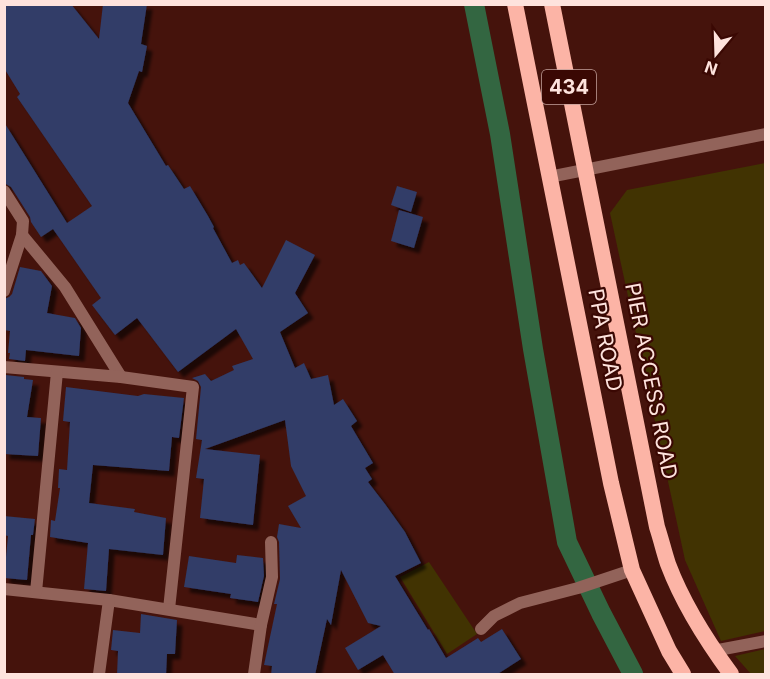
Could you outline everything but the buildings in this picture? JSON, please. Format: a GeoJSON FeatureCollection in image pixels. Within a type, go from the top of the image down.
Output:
{"type":"FeatureCollection","features":[{"type":"Feature","properties":{"kind":"highway","name":"PPA ROAD"},"geometry":{"type":"LineString","coordinates":[[515,4],[608,472],[632,570],[669,651],[683,675]]}},
{"type":"Feature","properties":{"kind":"highway","name":"434"},"geometry":{"type":"LineString","coordinates":[[552,4],[585,170]]}},
{"type":"Feature","properties":{"kind":"highway","name":"PIER ACCESS ROAD"},"geometry":{"type":"LineString","coordinates":[[585,170],[657,527],[668,563],[713,651]]}},
{"type":"Feature","properties":{"kind":"highway"},"geometry":{"type":"LineString","coordinates":[[713,651],[731,675]]}},
{"type":"Feature","properties":{"kind":"street"},"geometry":{"type":"LineString","coordinates":[[549,177],[765,134]]}},
{"type":"Feature","properties":{"kind":"street"},"geometry":{"type":"LineString","coordinates":[[4,191],[23,221],[22,235],[4,291]]}},
{"type":"Feature","properties":{"kind":"street"},"geometry":{"type":"LineString","coordinates":[[22,235],[65,287],[121,378]]}},
{"type":"Feature","properties":{"kind":"street"},"geometry":{"type":"LineString","coordinates":[[4,367],[194,387],[169,609]]}},
{"type":"Feature","properties":{"kind":"street"},"geometry":{"type":"LineString","coordinates":[[36,592],[57,372]]}},
{"type":"Feature","properties":{"kind":"street"},"geometry":{"type":"LineString","coordinates":[[254,675],[261,625],[272,577],[271,542]]}},
{"type":"Feature","properties":{"kind":"street"},"geometry":{"type":"LineString","coordinates":[[481,629],[494,616],[520,603],[578,588],[632,570]]}},
{"type":"Feature","properties":{"kind":"street"},"geometry":{"type":"LineString","coordinates":[[4,590],[109,600],[261,625]]}},
{"type":"Feature","properties":{"kind":"street"},"geometry":{"type":"LineString","coordinates":[[99,675],[109,600]]}},
{"type":"Feature","properties":{"kind":"street"},"geometry":{"type":"LineString","coordinates":[[713,651],[765,641]]}},
{"type":"Feature","properties":{"kind":"shaded area"},"geometry":{"type":"Polygon","coordinates":[[[765,163],[765,631],[721,641],[685,560],[610,213],[627,190],[765,163]]]}},
{"type":"Feature","properties":{"kind":"shaded area"},"geometry":{"type":"Polygon","coordinates":[[[429,562],[477,634],[447,654],[400,577],[429,562]]]}},
{"type":"Feature","properties":{"kind":"shaded area"},"geometry":{"type":"Polygon","coordinates":[[[765,649],[765,674],[751,674],[735,656],[765,649]]]}},
{"type":"Feature","properties":{"kind":"waterway"},"geometry":{"type":"LineString","coordinates":[[474,4],[500,134],[533,349],[567,542],[633,674]]}}]}
